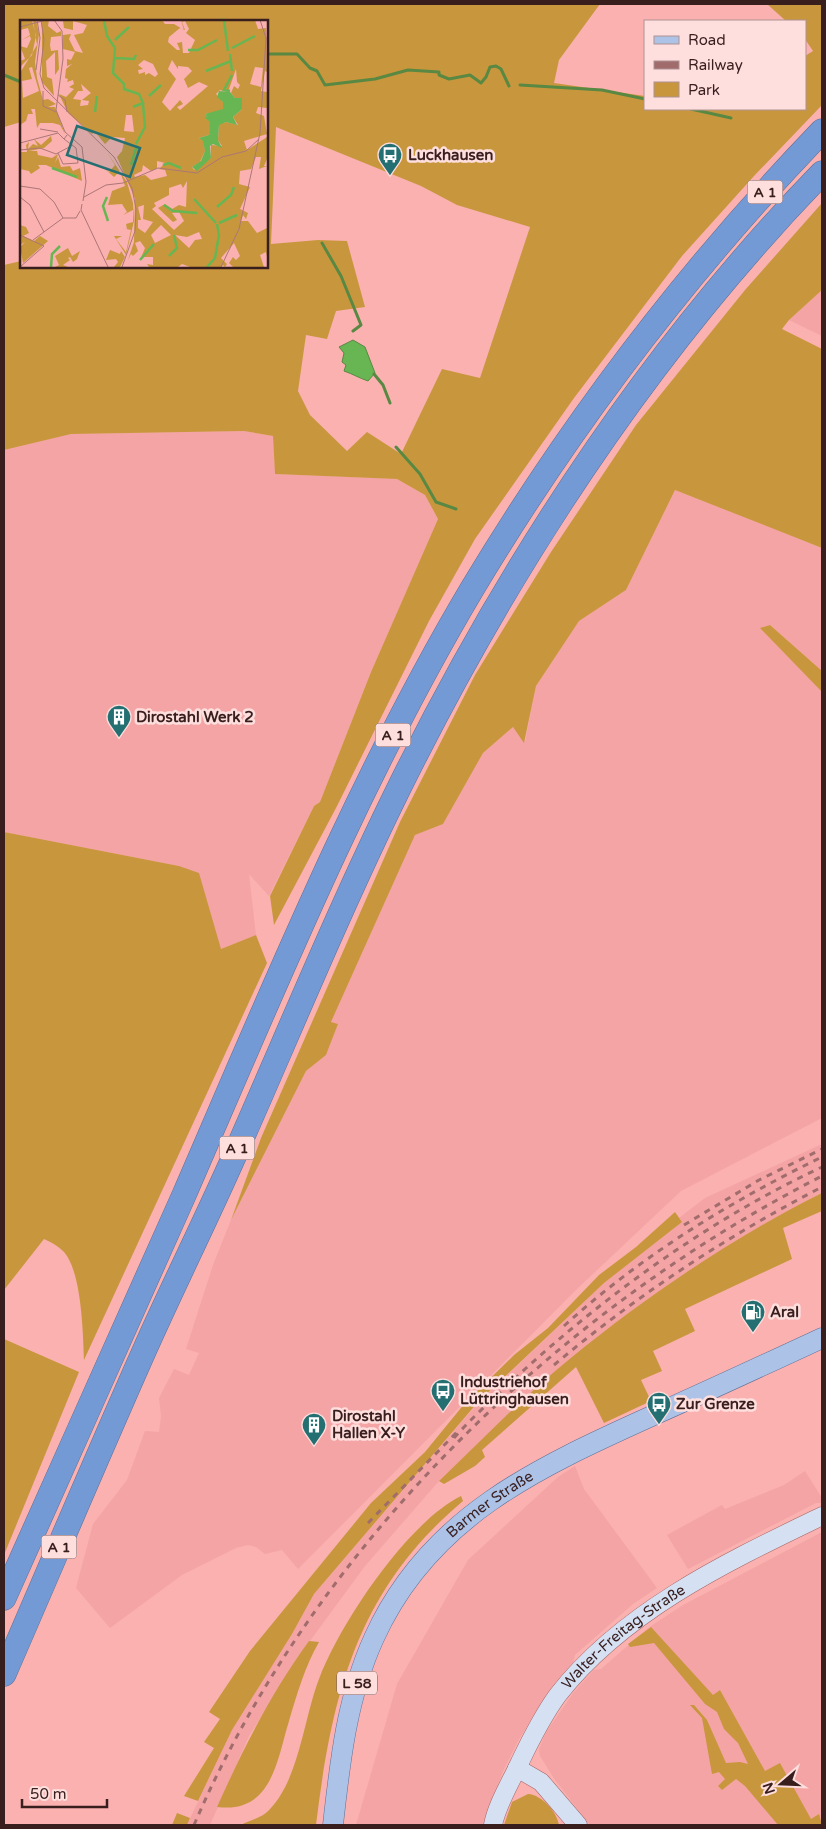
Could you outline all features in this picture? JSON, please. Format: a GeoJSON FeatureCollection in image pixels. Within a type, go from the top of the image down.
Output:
{"type":"FeatureCollection","features":[{"type":"Feature","properties":{"kind":"highway","name":"A 1"},"geometry":{"type":"LineString","coordinates":[[4,1598],[300,930],[369,781],[472,590],[523,509],[572,437],[667,308],[710,255],[781,174],[822,131]]}},
{"type":"Feature","properties":{"kind":"highway","name":"A 1"},"geometry":{"type":"LineString","coordinates":[[4,1674],[144,1351],[397,792],[446,696],[497,605],[597,450],[695,319],[822,173]]}},
{"type":"Feature","properties":{"kind":"main road","name":"Barmer Straße"},"geometry":{"type":"LineString","coordinates":[[333,1825],[346,1724],[355,1687],[374,1638],[401,1590],[448,1534],[503,1491],[565,1456],[822,1338]]}},
{"type":"Feature","properties":{"kind":"street","name":"Walter-Freitag-Straße"},"geometry":{"type":"LineString","coordinates":[[493,1825],[538,1724],[579,1670],[606,1644],[633,1622],[699,1580],[822,1516]]}},
{"type":"Feature","properties":{"kind":"street"},"geometry":{"type":"LineString","coordinates":[[517,1768],[541,1782],[578,1825]]}},
{"type":"Feature","properties":{"kind":"shaded area"},"geometry":{"type":"Polygon","coordinates":[[[822,290],[822,336],[789,320],[822,290]]]}},
{"type":"Feature","properties":{"kind":"shaded area"},"geometry":{"type":"Polygon","coordinates":[[[353,340],[365,347],[375,373],[368,381],[344,371],[346,365],[342,362],[344,353],[339,347],[353,340]]]}},
{"type":"Feature","properties":{"kind":"shaded area","name":"Dirostahl Werk 2"},"geometry":{"type":"Polygon","coordinates":[[[244,431],[273,436],[275,474],[397,479],[425,495],[438,519],[371,672],[320,802],[314,806],[269,896],[249,874],[256,935],[221,949],[179,866],[4,832],[4,450],[70,434],[244,431]]]}},
{"type":"Feature","properties":{"kind":"shaded area"},"geometry":{"type":"Polygon","coordinates":[[[675,490],[822,548],[822,671],[770,625],[761,628],[822,692],[822,1118],[681,1191],[578,1288],[298,1569],[282,1550],[265,1554],[256,1547],[248,1545],[236,1548],[182,1575],[110,1628],[76,1588],[93,1524],[127,1480],[145,1431],[159,1432],[161,1416],[159,1398],[174,1369],[189,1375],[199,1353],[186,1349],[213,1265],[231,1220],[306,1071],[326,1055],[338,1024],[331,1022],[415,835],[443,824],[483,753],[513,727],[525,742],[536,686],[579,621],[626,590],[675,490]]]}},
{"type":"Feature","properties":{"kind":"shaded area"},"geometry":{"type":"Polygon","coordinates":[[[822,1144],[822,1193],[806,1201],[531,1393],[439,1481],[365,1566],[296,1660],[249,1736],[210,1825],[187,1825],[232,1730],[292,1634],[314,1594],[478,1403],[604,1283],[682,1222],[679,1218],[705,1198],[822,1144]]]}},
{"type":"Feature","properties":{"kind":"shaded area"},"geometry":{"type":"Polygon","coordinates":[[[575,1466],[584,1489],[657,1588],[633,1604],[575,1655],[573,1663],[535,1713],[518,1741],[503,1771],[484,1825],[356,1825],[397,1684],[468,1560],[558,1477],[575,1466]]]}},
{"type":"Feature","properties":{"kind":"shaded area"},"geometry":{"type":"Polygon","coordinates":[[[805,1471],[822,1498],[822,1503],[816,1503],[688,1569],[667,1535],[722,1505],[725,1509],[784,1485],[805,1471]]]}},
{"type":"Feature","properties":{"kind":"shaded area"},"geometry":{"type":"Polygon","coordinates":[[[822,1532],[822,1825],[590,1825],[555,1780],[540,1756],[539,1749],[546,1732],[574,1692],[594,1670],[601,1669],[648,1628],[683,1605],[822,1532]]]}},
{"type":"Feature","properties":{"kind":"green space"},"geometry":{"type":"Polygon","coordinates":[[[4,4],[600,4],[559,60],[554,83],[644,96],[644,110],[806,110],[806,55],[813,51],[806,40],[806,20],[785,20],[767,4],[822,4],[822,105],[754,176],[682,256],[574,398],[475,539],[429,621],[336,808],[274,925],[270,896],[314,806],[320,802],[371,672],[438,519],[425,495],[397,479],[275,474],[273,436],[244,431],[71,434],[4,450],[4,265],[20,261],[20,268],[268,268],[268,20],[20,20],[20,122],[4,127],[4,4]],[[276,127],[271,244],[318,240],[347,241],[365,307],[336,311],[327,339],[306,335],[298,391],[310,415],[347,451],[367,432],[401,454],[442,369],[480,378],[530,227],[457,205],[421,186],[276,127]]]}},
{"type":"Feature","properties":{"kind":"green space"},"geometry":{"type":"Polygon","coordinates":[[[822,203],[822,290],[789,320],[782,329],[822,349],[822,548],[675,490],[626,590],[579,621],[536,686],[524,743],[513,727],[483,753],[443,824],[415,835],[331,1022],[338,1024],[326,1055],[306,1071],[231,1220],[261,1138],[400,822],[475,675],[551,552],[636,425],[745,290],[822,203]]]}},
{"type":"Feature","properties":{"kind":"green space"},"geometry":{"type":"Polygon","coordinates":[[[770,625],[822,671],[822,692],[760,628],[770,625]]]}},
{"type":"Feature","properties":{"kind":"green space"},"geometry":{"type":"Polygon","coordinates":[[[4,832],[179,866],[199,873],[221,949],[256,935],[267,963],[84,1360],[78,1287],[69,1260],[61,1249],[44,1239],[4,1290],[4,832]]]}},
{"type":"Feature","properties":{"kind":"green space"},"geometry":{"type":"Polygon","coordinates":[[[822,1193],[822,1211],[783,1228],[792,1259],[685,1309],[695,1331],[653,1351],[662,1371],[641,1380],[651,1401],[604,1423],[576,1367],[482,1450],[485,1457],[475,1466],[444,1484],[439,1481],[538,1386],[630,1312],[724,1248],[822,1193]]]}},
{"type":"Feature","properties":{"kind":"green space"},"geometry":{"type":"Polygon","coordinates":[[[675,1212],[682,1222],[604,1283],[478,1402],[314,1594],[292,1634],[232,1730],[198,1801],[184,1796],[214,1748],[204,1742],[220,1719],[209,1712],[250,1651],[371,1503],[425,1452],[465,1403],[514,1355],[548,1328],[599,1275],[636,1247],[675,1212]]]}},
{"type":"Feature","properties":{"kind":"green space"},"geometry":{"type":"Polygon","coordinates":[[[4,1339],[79,1372],[4,1555],[4,1339]]]}},
{"type":"Feature","properties":{"kind":"green space"},"geometry":{"type":"Polygon","coordinates":[[[461,1496],[463,1501],[427,1535],[398,1571],[374,1608],[356,1647],[342,1688],[331,1732],[316,1825],[241,1825],[267,1812],[288,1782],[319,1679],[329,1656],[359,1603],[398,1551],[419,1528],[441,1509],[461,1496]]]}},
{"type":"Feature","properties":{"kind":"green space"},"geometry":{"type":"Polygon","coordinates":[[[651,1627],[713,1695],[720,1690],[765,1771],[780,1763],[811,1819],[819,1814],[822,1825],[778,1825],[745,1786],[736,1779],[722,1790],[718,1786],[725,1779],[719,1772],[712,1774],[702,1718],[690,1705],[694,1705],[707,1720],[726,1763],[740,1762],[748,1764],[738,1743],[724,1729],[717,1712],[705,1704],[654,1643],[630,1647],[628,1644],[651,1627]]]}},
{"type":"Feature","properties":{"kind":"green space"},"geometry":{"type":"Polygon","coordinates":[[[309,1641],[319,1642],[302,1680],[269,1781],[261,1793],[250,1802],[235,1807],[217,1807],[259,1722],[282,1681],[309,1641]]]}},
{"type":"Feature","properties":{"kind":"green space"},"geometry":{"type":"Polygon","coordinates":[[[528,1794],[538,1797],[548,1805],[558,1820],[559,1825],[504,1825],[512,1802],[528,1794]]]}},
{"type":"Feature","properties":{"kind":"green space"},"geometry":{"type":"Polygon","coordinates":[[[177,1813],[190,1818],[187,1825],[172,1825],[177,1813]]]}},
{"type":"Feature","properties":{"kind":"waterway"},"geometry":{"type":"LineString","coordinates":[[268,54],[297,54],[310,68],[317,71],[325,85],[375,79],[408,70],[439,72],[439,75],[449,79],[470,75],[481,83],[490,67],[496,66],[501,69],[509,86]]}},
{"type":"Feature","properties":{"kind":"waterway"},"geometry":{"type":"LineString","coordinates":[[4,75],[20,82]]}},
{"type":"Feature","properties":{"kind":"waterway"},"geometry":{"type":"LineString","coordinates":[[520,85],[602,90],[644,99]]}},
{"type":"Feature","properties":{"kind":"waterway"},"geometry":{"type":"LineString","coordinates":[[695,110],[731,118]]}},
{"type":"Feature","properties":{"kind":"waterway"},"geometry":{"type":"LineString","coordinates":[[322,243],[341,276],[361,325],[353,331]]}},
{"type":"Feature","properties":{"kind":"waterway"},"geometry":{"type":"LineString","coordinates":[[374,374],[383,385],[390,403]]}},
{"type":"Feature","properties":{"kind":"waterway"},"geometry":{"type":"LineString","coordinates":[[396,447],[420,474],[436,502],[456,509]]}},
{"type":"Feature","properties":{"kind":"railway"},"geometry":{"type":"LineString","coordinates":[[684,1225],[759,1180],[822,1149]]}},
{"type":"Feature","properties":{"kind":"railway"},"geometry":{"type":"LineString","coordinates":[[564,1326],[624,1276],[687,1232],[787,1174],[822,1157]]}},
{"type":"Feature","properties":{"kind":"railway"},"geometry":{"type":"LineString","coordinates":[[454,1438],[525,1369],[629,1283],[704,1232],[742,1209],[822,1167]]}},
{"type":"Feature","properties":{"kind":"railway"},"geometry":{"type":"LineString","coordinates":[[194,1825],[244,1723],[305,1626],[375,1534],[452,1448],[537,1368],[628,1296],[723,1232],[822,1176]]}},
{"type":"Feature","properties":{"kind":"railway"},"geometry":{"type":"LineString","coordinates":[[554,1365],[617,1315],[683,1268],[752,1226],[822,1187]]}},
{"type":"Feature","properties":{"kind":"railway"},"geometry":{"type":"LineString","coordinates":[[368,1523],[457,1432]]}},
{"type":"Feature","properties":{"kind":"place","name":"Luckhausen"},"geometry":{"type":"Point","coordinates":[390,176]}},
{"type":"Feature","properties":{"kind":"place","name":"Dirostahl Werk 2"},"geometry":{"type":"Point","coordinates":[119,738]}},
{"type":"Feature","properties":{"kind":"place","name":"Aral"},"geometry":{"type":"Point","coordinates":[753,1333]}},
{"type":"Feature","properties":{"kind":"place","name":"Industriehof Lüttringhausen"},"geometry":{"type":"Point","coordinates":[443,1412]}},
{"type":"Feature","properties":{"kind":"place","name":"Zur Grenze"},"geometry":{"type":"Point","coordinates":[659,1425]}},
{"type":"Feature","properties":{"kind":"place","name":"Dirostahl Hallen X-Y"},"geometry":{"type":"Point","coordinates":[314,1446]}}]}
